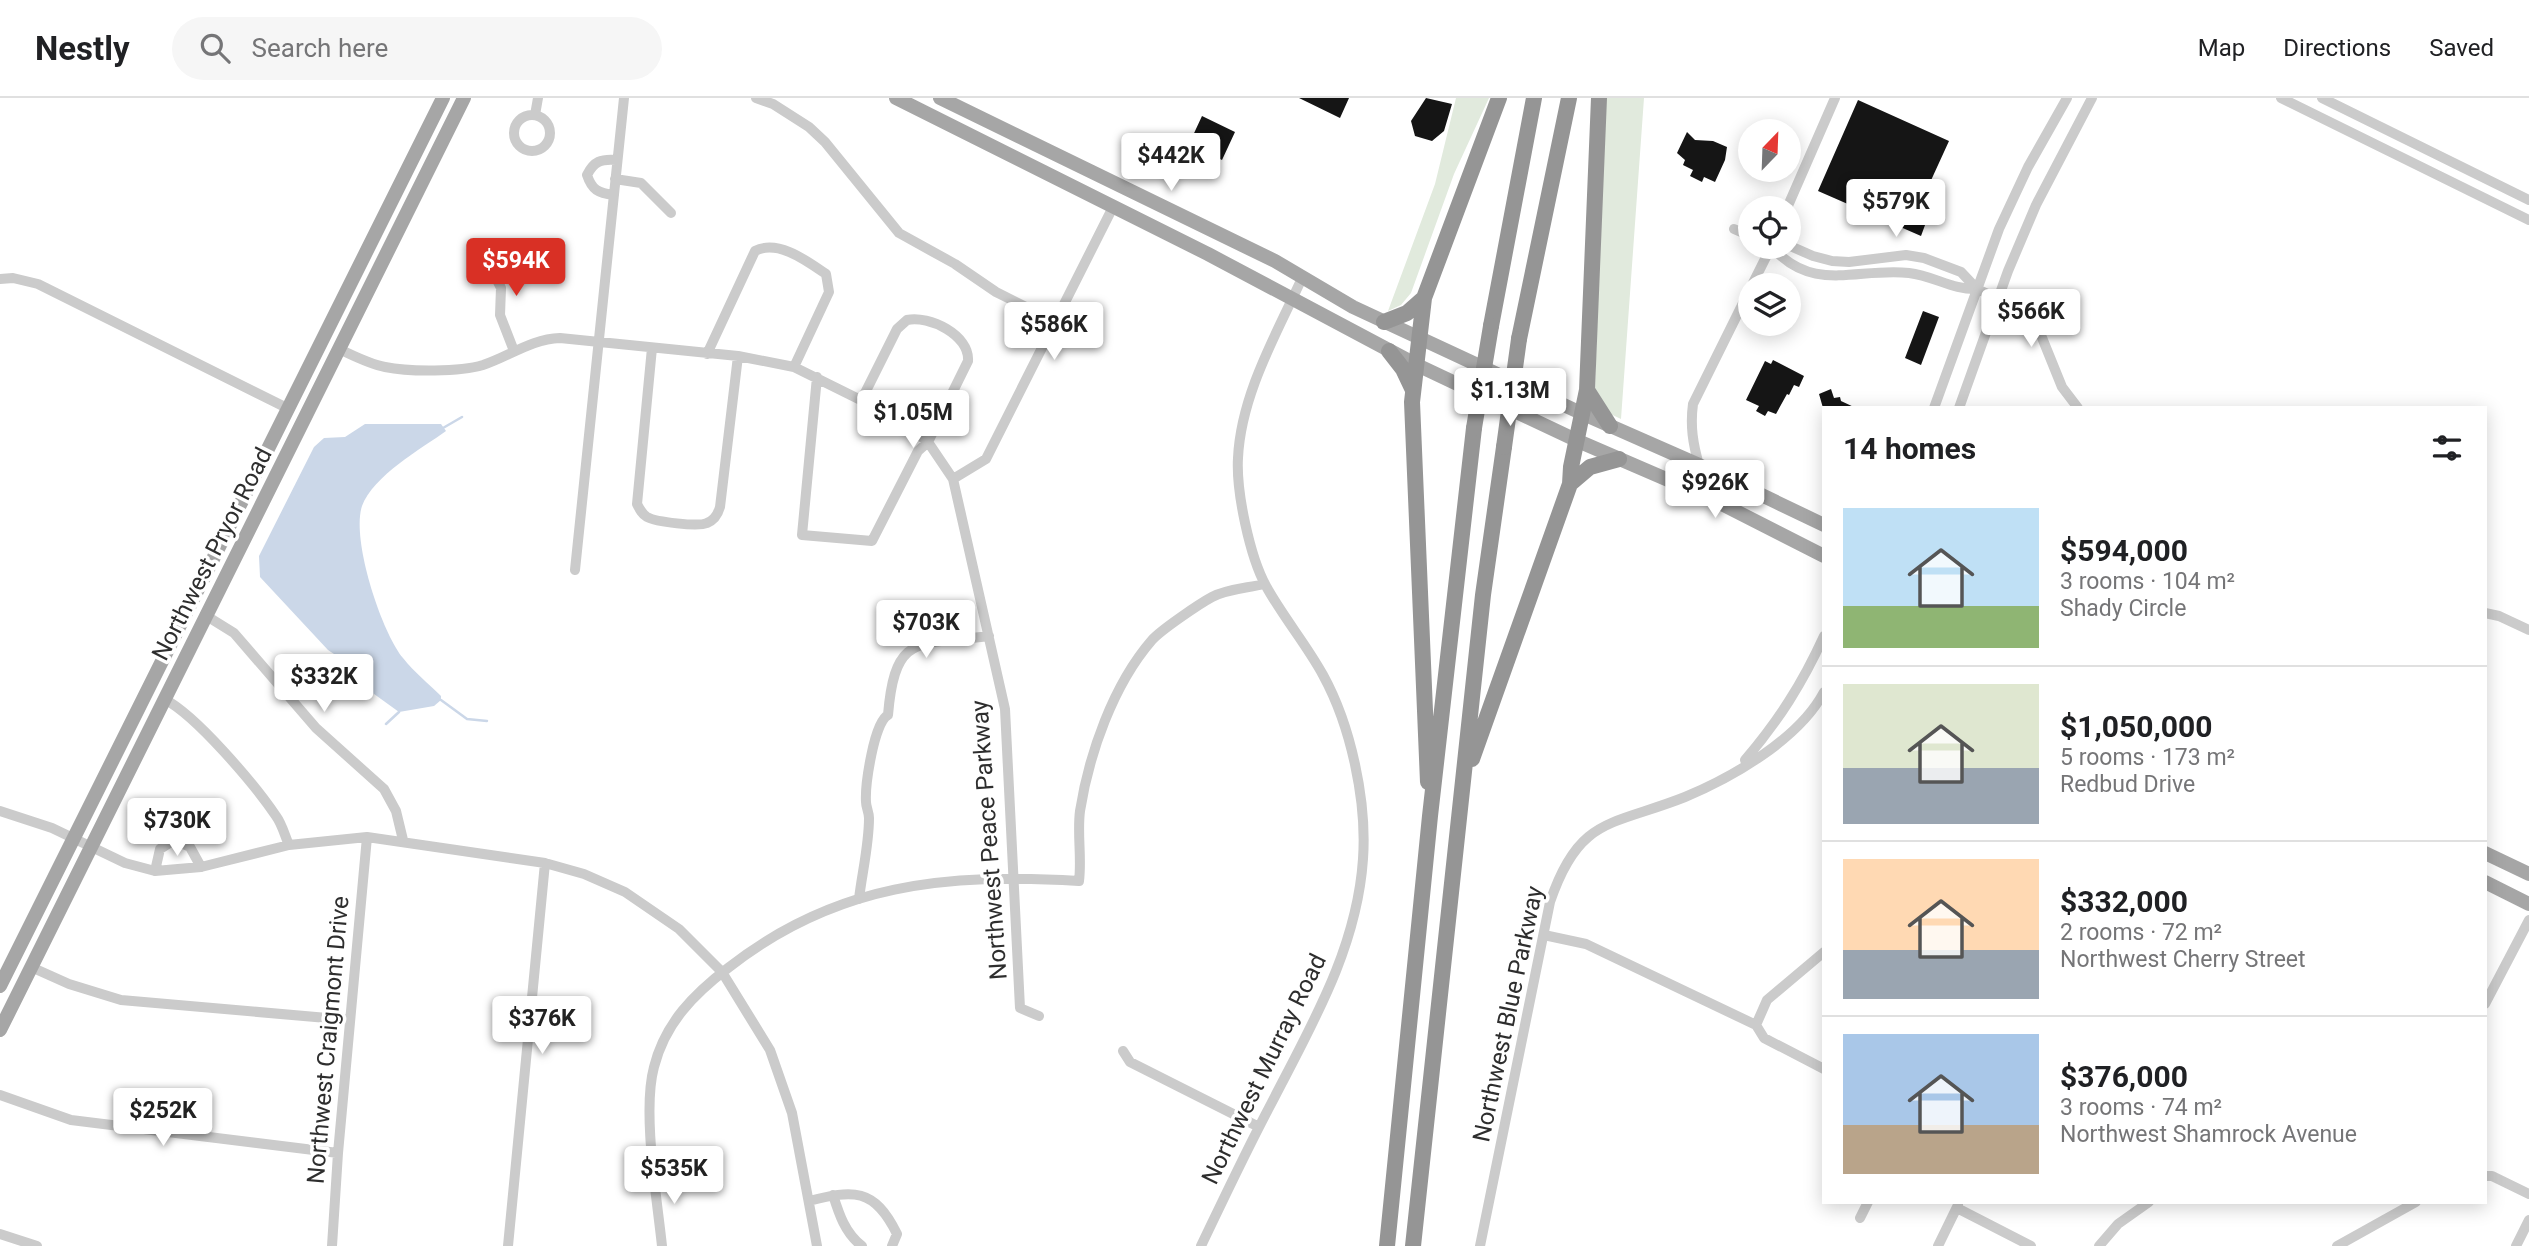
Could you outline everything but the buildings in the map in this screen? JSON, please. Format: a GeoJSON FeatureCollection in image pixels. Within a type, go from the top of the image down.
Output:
{"type":"FeatureCollection","features":[{"type":"Feature","properties":{"kind":"highway"},"geometry":{"type":"LineString","coordinates":[[1430,816],[1423,707],[1413,391],[1415,364],[1424,298],[1499,98]]}},
{"type":"Feature","properties":{"kind":"highway"},"geometry":{"type":"LineString","coordinates":[[1387,1246],[1430,816],[1474,428],[1534,98]]}},
{"type":"Feature","properties":{"kind":"highway"},"geometry":{"type":"LineString","coordinates":[[1413,1246],[1483,594],[1519,339],[1569,98]]}},
{"type":"Feature","properties":{"kind":"highway"},"geometry":{"type":"LineString","coordinates":[[1462,791],[1570,484],[1587,390],[1599,98]]}},
{"type":"Feature","properties":{"kind":"highway"},"geometry":{"type":"LineString","coordinates":[[1384,322],[1407,313],[1424,298]]}},
{"type":"Feature","properties":{"kind":"highway"},"geometry":{"type":"LineString","coordinates":[[1389,351],[1403,369],[1413,391]]}},
{"type":"Feature","properties":{"kind":"highway"},"geometry":{"type":"LineString","coordinates":[[1587,390],[1611,426]]}},
{"type":"Feature","properties":{"kind":"highway"},"geometry":{"type":"LineString","coordinates":[[1570,484],[1590,467],[1619,458]]}},
{"type":"Feature","properties":{"kind":"main road","name":"Northwest Pryor Road"},"geometry":{"type":"LineString","coordinates":[[0,985],[443,98]]}},
{"type":"Feature","properties":{"kind":"main road","name":"Northwest Pryor Road"},"geometry":{"type":"LineString","coordinates":[[0,1030],[464,98]]}},
{"type":"Feature","properties":{"kind":"main road"},"geometry":{"type":"LineString","coordinates":[[896,98],[1113,206],[1415,364],[1578,441],[1710,498],[1822,555]]}},
{"type":"Feature","properties":{"kind":"main road"},"geometry":{"type":"LineString","coordinates":[[940,98],[1303,276],[1353,307],[1384,322],[1822,524]]}},
{"type":"Feature","properties":{"kind":"main road"},"geometry":{"type":"LineString","coordinates":[[1113,206],[1126,201],[1154,204]]}},
{"type":"Feature","properties":{"kind":"main road"},"geometry":{"type":"LineString","coordinates":[[360,306],[358,291],[377,248],[375,232]]}},
{"type":"Feature","properties":{"kind":"main road"},"geometry":{"type":"LineString","coordinates":[[2487,854],[2529,873]]}},
{"type":"Feature","properties":{"kind":"main road"},"geometry":{"type":"LineString","coordinates":[[2487,884],[2529,904]]}},
{"type":"Feature","properties":{"kind":"street"},"geometry":{"type":"LineString","coordinates":[[535,115],[538,98]]}},
{"type":"Feature","properties":{"kind":"street"},"geometry":{"type":"LineString","coordinates":[[575,570],[616,160],[625,98]]}},
{"type":"Feature","properties":{"kind":"street"},"geometry":{"type":"LineString","coordinates":[[756,98],[773,104],[810,127],[899,233],[955,264],[996,292],[1056,322]]}},
{"type":"Feature","properties":{"kind":"street"},"geometry":{"type":"LineString","coordinates":[[1792,196],[1835,98]]}},
{"type":"Feature","properties":{"kind":"street"},"geometry":{"type":"LineString","coordinates":[[1935,406],[1999,229],[2067,98]]}},
{"type":"Feature","properties":{"kind":"street"},"geometry":{"type":"LineString","coordinates":[[1960,406],[1998,299],[2036,205],[2092,98]]}},
{"type":"Feature","properties":{"kind":"street"},"geometry":{"type":"LineString","coordinates":[[2281,98],[2529,220]]}},
{"type":"Feature","properties":{"kind":"street"},"geometry":{"type":"LineString","coordinates":[[2322,98],[2529,200]]}},
{"type":"Feature","properties":{"kind":"street"},"geometry":{"type":"LineString","coordinates":[[614,195],[600,194],[591,187],[587,175],[592,165],[598,161],[616,160]]}},
{"type":"Feature","properties":{"kind":"street"},"geometry":{"type":"LineString","coordinates":[[615,178],[641,183],[671,213]]}},
{"type":"Feature","properties":{"kind":"street"},"geometry":{"type":"LineString","coordinates":[[953,479],[986,459],[1113,206]]}},
{"type":"Feature","properties":{"kind":"street"},"geometry":{"type":"LineString","coordinates":[[1734,229],[1738,231]]}},
{"type":"Feature","properties":{"kind":"street"},"geometry":{"type":"LineString","coordinates":[[706,355],[755,251],[765,246],[776,247],[826,274],[829,292],[794,367]]}},
{"type":"Feature","properties":{"kind":"street"},"geometry":{"type":"LineString","coordinates":[[1801,251],[1832,261],[1849,262],[1906,255],[1924,258],[1961,272],[1977,289],[2034,318],[2062,387],[2076,406]]}},
{"type":"Feature","properties":{"kind":"street"},"geometry":{"type":"LineString","coordinates":[[1783,259],[1828,277],[1911,273],[1938,280],[1958,290],[1977,289]]}},
{"type":"Feature","properties":{"kind":"street"},"geometry":{"type":"LineString","coordinates":[[487,260],[501,289],[500,315],[514,351]]}},
{"type":"Feature","properties":{"kind":"street","name":"Northwest Murray Road"},"geometry":{"type":"LineString","coordinates":[[1201,1246],[1336,973],[1359,893],[1363,856],[1357,775],[1341,714],[1323,675],[1264,584],[1246,528],[1238,460],[1242,423],[1254,386],[1303,276]]}},
{"type":"Feature","properties":{"kind":"street"},"geometry":{"type":"LineString","coordinates":[[0,279],[13,278],[38,284],[287,408]]}},
{"type":"Feature","properties":{"kind":"street"},"geometry":{"type":"LineString","coordinates":[[1699,465],[1692,440],[1693,404],[1738,313]]}},
{"type":"Feature","properties":{"kind":"street"},"geometry":{"type":"LineString","coordinates":[[817,377],[802,535],[872,541],[918,451],[928,442],[968,361],[966,347],[957,335],[919,318],[901,323],[862,399]]}},
{"type":"Feature","properties":{"kind":"street","name":"Northwest Peace Parkway"},"geometry":{"type":"LineString","coordinates":[[339,349],[369,362],[401,369],[467,368],[484,364],[541,339],[559,338],[706,355],[738,356],[794,367],[817,377],[897,418],[928,442],[953,479],[1005,709],[1020,1008],[1039,1016]]}},
{"type":"Feature","properties":{"kind":"street"},"geometry":{"type":"LineString","coordinates":[[652,348],[637,504],[646,517],[655,520],[702,525],[717,516],[720,507],[738,356]]}},
{"type":"Feature","properties":{"kind":"street"},"geometry":{"type":"LineString","coordinates":[[662,1246],[650,1118],[653,1068],[670,1026],[689,1000],[722,972],[772,938],[820,912],[859,899],[907,886],[970,878],[1013,877],[1079,881],[1082,863],[1080,816],[1085,783],[1107,712],[1133,668],[1153,639],[1214,596],[1264,584]]}},
{"type":"Feature","properties":{"kind":"street"},"geometry":{"type":"LineString","coordinates":[[2487,613],[2529,630]]}},
{"type":"Feature","properties":{"kind":"street"},"geometry":{"type":"LineString","coordinates":[[205,615],[234,633],[316,728],[384,789],[396,811],[403,841]]}},
{"type":"Feature","properties":{"kind":"street"},"geometry":{"type":"LineString","coordinates":[[859,899],[869,816],[866,802],[877,728],[888,715],[891,686],[900,659],[907,650],[925,644],[989,636]]}},
{"type":"Feature","properties":{"kind":"street","name":"Northwest Blue Parkway"},"geometry":{"type":"LineString","coordinates":[[1736,770],[1775,725],[1822,640]]}},
{"type":"Feature","properties":{"kind":"street","name":"Northwest Blue Parkway"},"geometry":{"type":"LineString","coordinates":[[1480,1246],[1550,902],[1566,862],[1594,832],[1621,817],[1686,796],[1736,770],[1793,732],[1809,716],[1822,695]]}},
{"type":"Feature","properties":{"kind":"street"},"geometry":{"type":"LineString","coordinates":[[164,699],[191,717],[250,784],[277,817],[289,845]]}},
{"type":"Feature","properties":{"kind":"street"},"geometry":{"type":"LineString","coordinates":[[0,811],[74,838],[125,863],[155,870],[201,867],[289,845],[368,837],[545,863],[584,874],[633,897],[678,929],[722,972],[770,1050],[792,1113],[817,1246]]}},
{"type":"Feature","properties":{"kind":"street","name":"Northwest Craigmont Drive"},"geometry":{"type":"LineString","coordinates":[[332,1246],[338,1153],[368,837]]}},
{"type":"Feature","properties":{"kind":"street"},"geometry":{"type":"LineString","coordinates":[[155,870],[160,849],[174,840],[190,847],[201,867]]}},
{"type":"Feature","properties":{"kind":"street"},"geometry":{"type":"LineString","coordinates":[[508,1246],[545,863]]}},
{"type":"Feature","properties":{"kind":"street"},"geometry":{"type":"LineString","coordinates":[[2487,1000],[2529,920]]}},
{"type":"Feature","properties":{"kind":"street"},"geometry":{"type":"LineString","coordinates":[[1544,935],[1586,944],[1756,1025],[1765,1038],[1822,1068]]}},
{"type":"Feature","properties":{"kind":"street"},"geometry":{"type":"LineString","coordinates":[[1756,1025],[1767,1000],[1822,953]]}},
{"type":"Feature","properties":{"kind":"street"},"geometry":{"type":"LineString","coordinates":[[31,967],[69,984],[121,1000],[351,1020]]}},
{"type":"Feature","properties":{"kind":"street"},"geometry":{"type":"LineString","coordinates":[[1124,1051],[1130,1062],[1259,1126]]}},
{"type":"Feature","properties":{"kind":"street"},"geometry":{"type":"LineString","coordinates":[[0,1095],[71,1120],[338,1153]]}},
{"type":"Feature","properties":{"kind":"street"},"geometry":{"type":"LineString","coordinates":[[2487,1176],[2529,1194]]}},
{"type":"Feature","properties":{"kind":"street"},"geometry":{"type":"LineString","coordinates":[[809,1201],[856,1192],[866,1196],[892,1224],[897,1234],[892,1246]]}},
{"type":"Feature","properties":{"kind":"street"},"geometry":{"type":"LineString","coordinates":[[833,1195],[842,1223],[853,1239],[862,1246]]}},
{"type":"Feature","properties":{"kind":"street"},"geometry":{"type":"LineString","coordinates":[[1860,1218],[1867,1204]]}},
{"type":"Feature","properties":{"kind":"street"},"geometry":{"type":"LineString","coordinates":[[2099,1246],[2118,1224],[2146,1204]]}},
{"type":"Feature","properties":{"kind":"street"},"geometry":{"type":"LineString","coordinates":[[2337,1246],[2412,1204]]}},
{"type":"Feature","properties":{"kind":"street"},"geometry":{"type":"LineString","coordinates":[[1938,1246],[1958,1205],[2031,1246]]}},
{"type":"Feature","properties":{"kind":"street"},"geometry":{"type":"LineString","coordinates":[[2516,1246],[2529,1220]]}},
{"type":"Feature","properties":{"kind":"street"},"geometry":{"type":"LineString","coordinates":[[0,1234],[37,1246]]}},
{"type":"Feature","properties":{"kind":"shaded area"},"geometry":{"type":"Polygon","coordinates":[[[1456,98],[1489,98],[1454,174],[1411,293],[1401,305],[1388,311],[1435,184],[1456,98]]]}},
{"type":"Feature","properties":{"kind":"shaded area"},"geometry":{"type":"Polygon","coordinates":[[[1604,98],[1644,98],[1621,419],[1604,411],[1595,391],[1604,98]]]}},
{"type":"Feature","properties":{"kind":"water"},"geometry":{"type":"Polygon","coordinates":[[[365,424],[441,424],[446,431],[376,484],[362,506],[360,521],[364,561],[377,607],[394,645],[403,658],[441,696],[441,700],[434,706],[399,712],[363,686],[343,660],[328,650],[260,577],[259,556],[314,447],[324,438],[345,437],[365,424]]]}},
{"type":"Feature","properties":{"kind":"waterway"},"geometry":{"type":"LineString","coordinates":[[443,428],[462,417]]}},
{"type":"Feature","properties":{"kind":"waterway"},"geometry":{"type":"LineString","coordinates":[[441,700],[467,719],[487,721]]}},
{"type":"Feature","properties":{"kind":"waterway"},"geometry":{"type":"LineString","coordinates":[[386,724],[399,712]]}}]}
